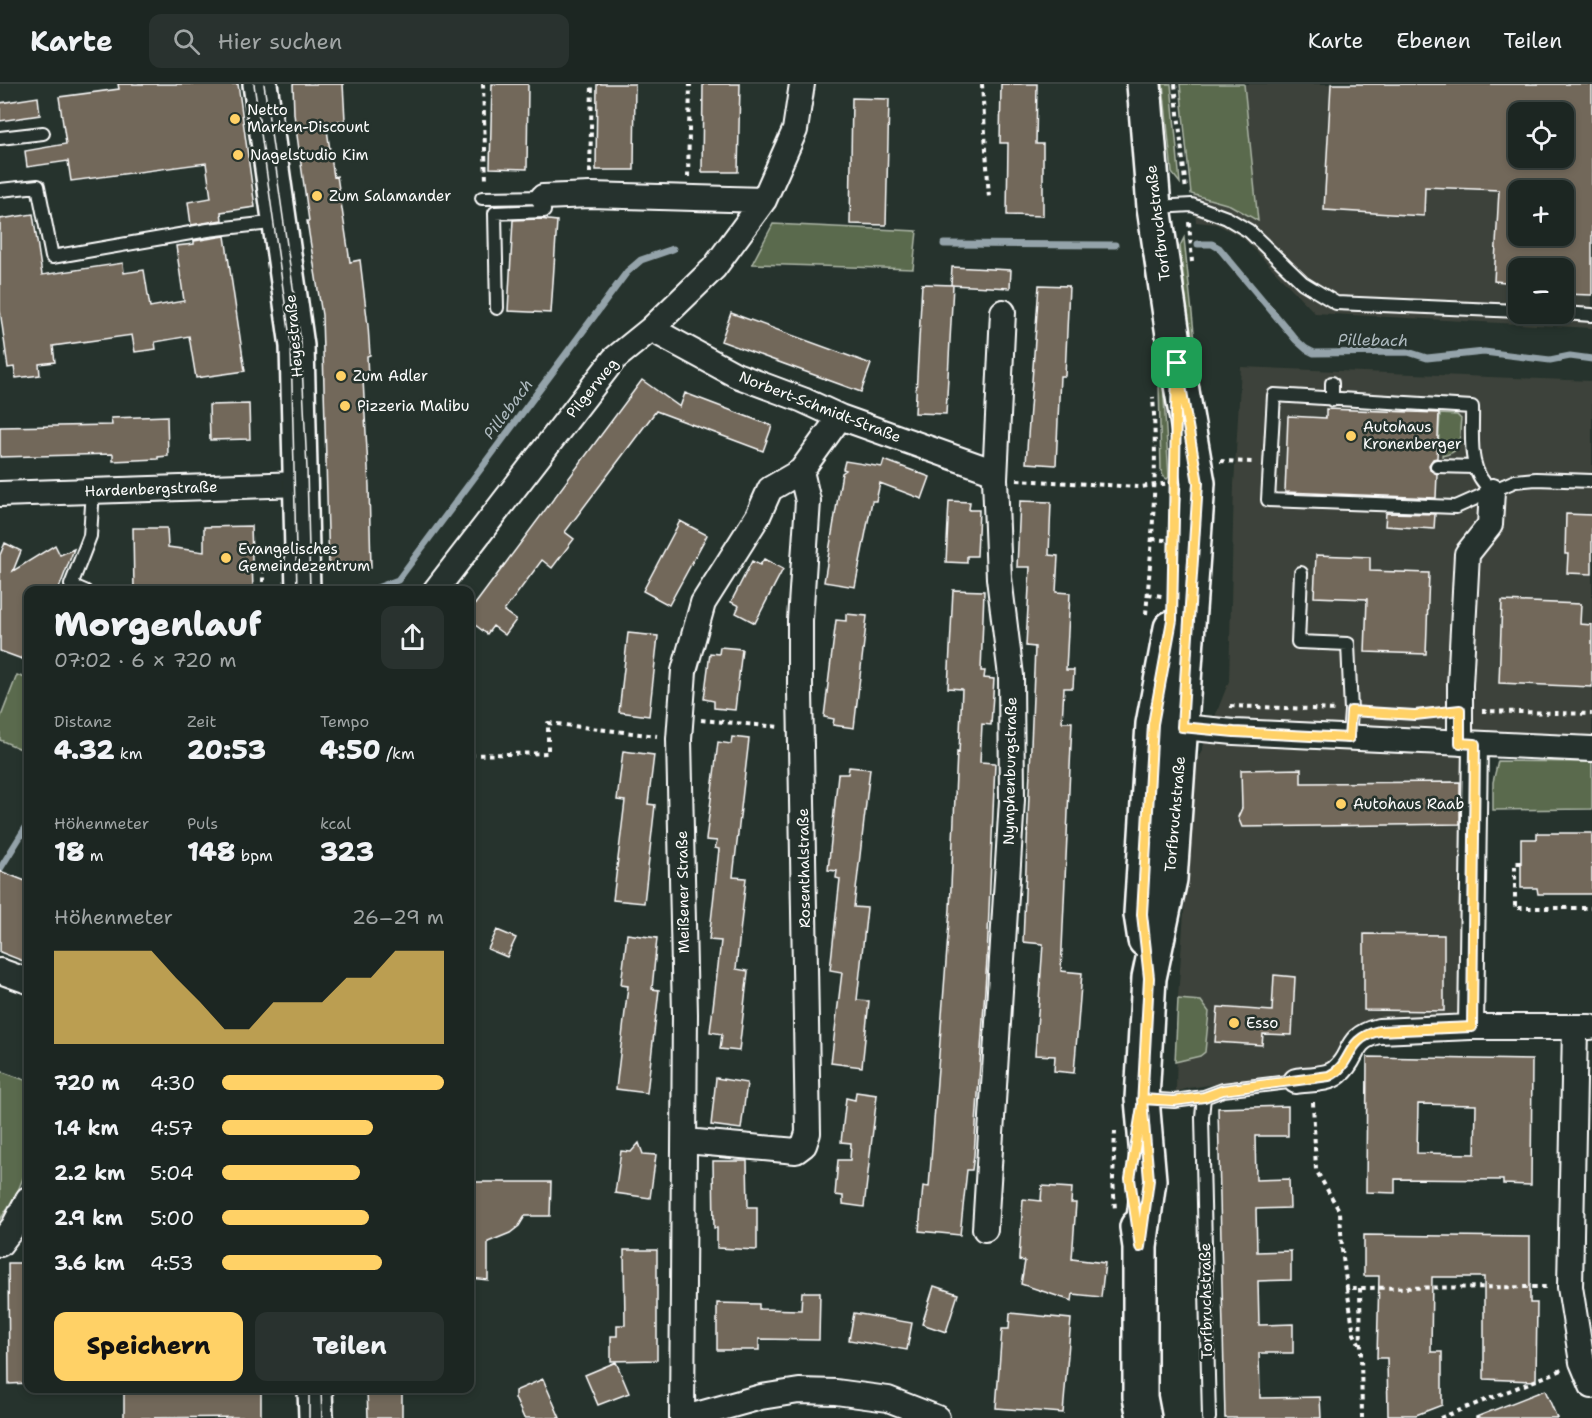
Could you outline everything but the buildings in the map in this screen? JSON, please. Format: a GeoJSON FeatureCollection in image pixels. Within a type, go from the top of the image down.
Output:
{"type":"FeatureCollection","features":[{"type":"Feature","properties":{"kind":"main road","name":"Heyestraße"},"geometry":{"type":"LineString","coordinates":[[260,84],[297,346],[303,586]]}},
{"type":"Feature","properties":{"kind":"main road","name":"Torfbruchstraße"},"geometry":{"type":"LineString","coordinates":[[1144,84],[1154,207],[1177,363],[1198,483],[1170,879],[1149,978],[1142,1103],[1130,1179],[1140,1247],[1140,1397],[1144,1418]]}},
{"type":"Feature","properties":{"kind":"main road","name":"Torfbruchstraße"},"geometry":{"type":"LineString","coordinates":[[1149,978],[1142,914],[1153,724],[1167,608],[1177,363]]}},
{"type":"Feature","properties":{"kind":"main road"},"geometry":{"type":"LineString","coordinates":[[1142,914],[1158,877],[1167,758],[1182,727],[1172,705],[1167,608]]}},
{"type":"Feature","properties":{"kind":"main road"},"geometry":{"type":"LineString","coordinates":[[315,1393],[316,1418]]}},
{"type":"Feature","properties":{"kind":"street","name":"Pilgerweg"},"geometry":{"type":"LineString","coordinates":[[439,586],[614,359],[651,329],[714,268],[764,200],[795,130],[802,84]]}},
{"type":"Feature","properties":{"kind":"street"},"geometry":{"type":"LineString","coordinates":[[543,198],[590,195],[764,200]]}},
{"type":"Feature","properties":{"kind":"street","name":"Nymphenburgstraße"},"geometry":{"type":"LineString","coordinates":[[985,1229],[1012,800],[1011,676],[999,578],[1004,476],[1003,312]]}},
{"type":"Feature","properties":{"kind":"street","name":"Norbert-Schmidt-Straße"},"geometry":{"type":"LineString","coordinates":[[651,329],[736,375],[803,400],[840,417],[1004,476]]}},
{"type":"Feature","properties":{"kind":"street","name":"Meißener Straße"},"geometry":{"type":"LineString","coordinates":[[684,1418],[686,1141],[679,728],[684,671],[703,603],[758,516],[770,489],[801,471],[840,417]]}},
{"type":"Feature","properties":{"kind":"street","name":"Rosenthalstraße"},"geometry":{"type":"LineString","coordinates":[[686,1141],[796,1151],[804,1145],[808,1133],[800,620],[808,501],[801,471]]}},
{"type":"Feature","properties":{"kind":"street","name":"Hardenbergstraße"},"geometry":{"type":"LineString","coordinates":[[0,495],[302,484]]}},
{"type":"Feature","properties":{"kind":"street"},"geometry":{"type":"LineString","coordinates":[[1472,1027],[1468,743],[1460,710],[1467,554],[1490,525],[1492,491]]}},
{"type":"Feature","properties":{"kind":"street"},"geometry":{"type":"LineString","coordinates":[[1182,727],[1234,732],[1592,749]]}},
{"type":"Feature","properties":{"kind":"street"},"geometry":{"type":"LineString","coordinates":[[0,971],[24,980]]}},
{"type":"Feature","properties":{"kind":"street"},"geometry":{"type":"LineString","coordinates":[[1304,1080],[1338,1071],[1353,1046],[1365,1034],[1379,1031],[1472,1027],[1584,1027],[1578,1295],[1582,1362],[1592,1386]]}},
{"type":"Feature","properties":{"kind":"street"},"geometry":{"type":"LineString","coordinates":[[0,1244],[14,1226],[24,1207]]}},
{"type":"Feature","properties":{"kind":"street"},"geometry":{"type":"LineString","coordinates":[[684,1418],[761,1397],[799,1392],[836,1392],[888,1399],[937,1418]]}},
{"type":"Feature","properties":{"kind":"lane"},"geometry":{"type":"LineString","coordinates":[[0,138],[43,133]]}},
{"type":"Feature","properties":{"kind":"lane"},"geometry":{"type":"LineString","coordinates":[[0,190],[38,186],[52,257],[208,230],[280,222]]}},
{"type":"Feature","properties":{"kind":"lane"},"geometry":{"type":"LineString","coordinates":[[482,198],[543,198],[544,211],[495,213],[496,308]]}},
{"type":"Feature","properties":{"kind":"lane"},"geometry":{"type":"LineString","coordinates":[[1154,207],[1192,205],[1227,218],[1249,231],[1303,283],[1336,303],[1508,311]]}},
{"type":"Feature","properties":{"kind":"lane"},"geometry":{"type":"LineString","coordinates":[[1574,314],[1592,315]]}},
{"type":"Feature","properties":{"kind":"lane"},"geometry":{"type":"LineString","coordinates":[[1332,383],[1332,400]]}},
{"type":"Feature","properties":{"kind":"lane"},"geometry":{"type":"LineString","coordinates":[[1492,491],[1482,483],[1473,466],[1472,407],[1274,395],[1268,500],[1456,507],[1515,481],[1536,478],[1592,481]]}},
{"type":"Feature","properties":{"kind":"lane"},"geometry":{"type":"LineString","coordinates":[[1437,466],[1473,466]]}},
{"type":"Feature","properties":{"kind":"lane"},"geometry":{"type":"LineString","coordinates":[[73,586],[71,585],[90,536],[93,490]]}},
{"type":"Feature","properties":{"kind":"lane"},"geometry":{"type":"LineString","coordinates":[[1301,573],[1298,642],[1348,644],[1351,711],[1349,738]]}},
{"type":"Feature","properties":{"kind":"lane"},"geometry":{"type":"LineString","coordinates":[[1142,1103],[1204,1097],[1223,1090],[1304,1080]]}},
{"type":"Feature","properties":{"kind":"lane","name":"Torfbruchstraße"},"geometry":{"type":"LineString","coordinates":[[1204,1097],[1202,1117],[1209,1418]]}},
{"type":"Feature","properties":{"kind":"path"},"geometry":{"type":"LineString","coordinates":[[483,84],[485,181],[497,182]]}},
{"type":"Feature","properties":{"kind":"path"},"geometry":{"type":"LineString","coordinates":[[590,195],[592,84]]}},
{"type":"Feature","properties":{"kind":"path"},"geometry":{"type":"LineString","coordinates":[[688,199],[690,84]]}},
{"type":"Feature","properties":{"kind":"path"},"geometry":{"type":"LineString","coordinates":[[982,84],[989,198]]}},
{"type":"Feature","properties":{"kind":"path"},"geometry":{"type":"LineString","coordinates":[[1220,461],[1243,461]]}},
{"type":"Feature","properties":{"kind":"path"},"geometry":{"type":"LineString","coordinates":[[1004,476],[1140,487],[1170,483]]}},
{"type":"Feature","properties":{"kind":"path"},"geometry":{"type":"LineString","coordinates":[[1152,539],[1166,540]]}},
{"type":"Feature","properties":{"kind":"path"},"geometry":{"type":"LineString","coordinates":[[263,586],[263,566],[275,565]]}},
{"type":"Feature","properties":{"kind":"path"},"geometry":{"type":"LineString","coordinates":[[1148,594],[1167,608]]}},
{"type":"Feature","properties":{"kind":"path"},"geometry":{"type":"LineString","coordinates":[[1220,706],[1415,715],[1460,710],[1592,714]]}},
{"type":"Feature","properties":{"kind":"path"},"geometry":{"type":"LineString","coordinates":[[474,755],[548,753],[548,723],[679,728],[801,729]]}},
{"type":"Feature","properties":{"kind":"path"},"geometry":{"type":"LineString","coordinates":[[1521,863],[1515,863],[1515,908],[1592,908]]}},
{"type":"Feature","properties":{"kind":"path"},"geometry":{"type":"LineString","coordinates":[[1304,1080],[1316,1170],[1341,1212],[1342,1250],[1347,1288],[1354,1334],[1359,1344]]}},
{"type":"Feature","properties":{"kind":"path"},"geometry":{"type":"LineString","coordinates":[[1113,1179],[1124,1179]]}},
{"type":"Feature","properties":{"kind":"path"},"geometry":{"type":"LineString","coordinates":[[1347,1288],[1578,1295]]}},
{"type":"Feature","properties":{"kind":"path"},"geometry":{"type":"LineString","coordinates":[[1360,1288],[1359,1344],[1362,1418]]}},
{"type":"Feature","properties":{"kind":"path"},"geometry":{"type":"LineString","coordinates":[[1440,1418],[1582,1362]]}},
{"type":"Feature","properties":{"kind":"shaded area"},"geometry":{"type":"Polygon","coordinates":[[[1181,84],[1592,84],[1592,328],[1518,324],[1574,324],[1574,258],[1508,258],[1508,323],[1315,313],[1242,237],[1216,224],[1196,222],[1181,84]]]}},
{"type":"Feature","properties":{"kind":"shaded area"},"geometry":{"type":"Polygon","coordinates":[[[1241,367],[1592,381],[1592,737],[1468,732],[1465,1022],[1377,1019],[1359,1024],[1340,1046],[1332,1067],[1189,1088],[1176,1092],[1178,998],[1194,770],[1229,681],[1234,485],[1241,367]]]}},
{"type":"Feature","properties":{"kind":"green space"},"geometry":{"type":"Polygon","coordinates":[[[1163,84],[1171,84],[1180,183],[1172,173],[1163,84]]]}},
{"type":"Feature","properties":{"kind":"green space"},"geometry":{"type":"Polygon","coordinates":[[[1180,84],[1244,84],[1258,221],[1230,205],[1191,194],[1180,84]]]}},
{"type":"Feature","properties":{"kind":"green space"},"geometry":{"type":"Polygon","coordinates":[[[773,224],[917,231],[913,269],[752,264],[773,224]]]}},
{"type":"Feature","properties":{"kind":"green space"},"geometry":{"type":"Polygon","coordinates":[[[1184,238],[1209,474],[1192,357],[1180,246],[1184,238]]]}},
{"type":"Feature","properties":{"kind":"green space"},"geometry":{"type":"Polygon","coordinates":[[[1159,383],[1163,383],[1169,477],[1167,479],[1161,470],[1159,383]]]}},
{"type":"Feature","properties":{"kind":"green space"},"geometry":{"type":"Polygon","coordinates":[[[1440,414],[1457,415],[1461,419],[1457,448],[1442,456],[1443,449],[1438,449],[1440,414]]]}},
{"type":"Feature","properties":{"kind":"green space"},"geometry":{"type":"Polygon","coordinates":[[[17,675],[24,678],[24,750],[0,740],[0,719],[17,675]]]}},
{"type":"Feature","properties":{"kind":"green space"},"geometry":{"type":"Polygon","coordinates":[[[1498,761],[1592,762],[1592,809],[1493,810],[1493,782],[1498,761]]]}},
{"type":"Feature","properties":{"kind":"green space"},"geometry":{"type":"Polygon","coordinates":[[[1178,999],[1201,1001],[1209,1012],[1205,1052],[1200,1056],[1175,1062],[1178,999]]]}},
{"type":"Feature","properties":{"kind":"green space"},"geometry":{"type":"Polygon","coordinates":[[[0,1071],[24,1080],[24,1176],[17,1193],[0,1220],[0,1071]]]}},
{"type":"Feature","properties":{"kind":"waterway","name":"Pillebach"},"geometry":{"type":"LineString","coordinates":[[944,244],[1115,245]]}},
{"type":"Feature","properties":{"kind":"waterway","name":"Pillebach"},"geometry":{"type":"LineString","coordinates":[[1198,244],[1212,244],[1219,248],[1296,340],[1314,353],[1408,352],[1427,358],[1484,352],[1550,360],[1570,356],[1592,359]]}},
{"type":"Feature","properties":{"kind":"waterway","name":"Pillebach"},"geometry":{"type":"LineString","coordinates":[[382,586],[398,580],[627,272],[641,260],[673,249]]}},
{"type":"Feature","properties":{"kind":"waterway","name":"Pillebach"},"geometry":{"type":"LineString","coordinates":[[0,869],[24,830]]}},
{"type":"Feature","properties":{"kind":"tram line"},"geometry":{"type":"LineString","coordinates":[[254,84],[291,345],[297,586]]}},
{"type":"Feature","properties":{"kind":"tram line"},"geometry":{"type":"LineString","coordinates":[[264,84],[301,343],[310,586]]}},
{"type":"Feature","properties":{"kind":"tram line"},"geometry":{"type":"LineString","coordinates":[[309,1393],[309,1418]]}},
{"type":"Feature","properties":{"kind":"tram line"},"geometry":{"type":"LineString","coordinates":[[321,1393],[322,1418]]}},
{"type":"Feature","properties":{"kind":"place","name":"Netto Marken-Discount"},"geometry":{"type":"Point","coordinates":[235,119]}},
{"type":"Feature","properties":{"kind":"place","name":"Nagelstudio Kim"},"geometry":{"type":"Point","coordinates":[238,155]}},
{"type":"Feature","properties":{"kind":"place","name":"Zum Salamander"},"geometry":{"type":"Point","coordinates":[317,196]}},
{"type":"Feature","properties":{"kind":"place","name":"Zum Adler"},"geometry":{"type":"Point","coordinates":[341,376]}},
{"type":"Feature","properties":{"kind":"place","name":"Pizzeria Malibu"},"geometry":{"type":"Point","coordinates":[345,406]}},
{"type":"Feature","properties":{"kind":"place","name":"Autohaus Kronenberger"},"geometry":{"type":"Point","coordinates":[1351,436]}},
{"type":"Feature","properties":{"kind":"place","name":"Evangelisches Gemeindezentrum"},"geometry":{"type":"Point","coordinates":[226,558]}},
{"type":"Feature","properties":{"kind":"place","name":"Autohaus Raab"},"geometry":{"type":"Point","coordinates":[1341,804]}},
{"type":"Feature","properties":{"kind":"place","name":"Esso"},"geometry":{"type":"Point","coordinates":[1234,1023]}},
{"type":"Feature","properties":{"kind":"route"},"geometry":{"type":"LineString","coordinates":[[1177,363],[1172,620],[1153,724],[1147,801],[1142,914],[1149,981],[1143,1074],[1142,1099],[1142,1106],[1130,1179],[1140,1247],[1149,1180],[1142,1099],[1174,1101],[1204,1097],[1223,1090],[1329,1076],[1338,1071],[1353,1046],[1365,1034],[1379,1031],[1472,1027],[1475,744],[1460,743],[1460,710],[1415,715],[1351,711],[1349,738],[1182,727],[1198,483],[1177,363]]}}]}
